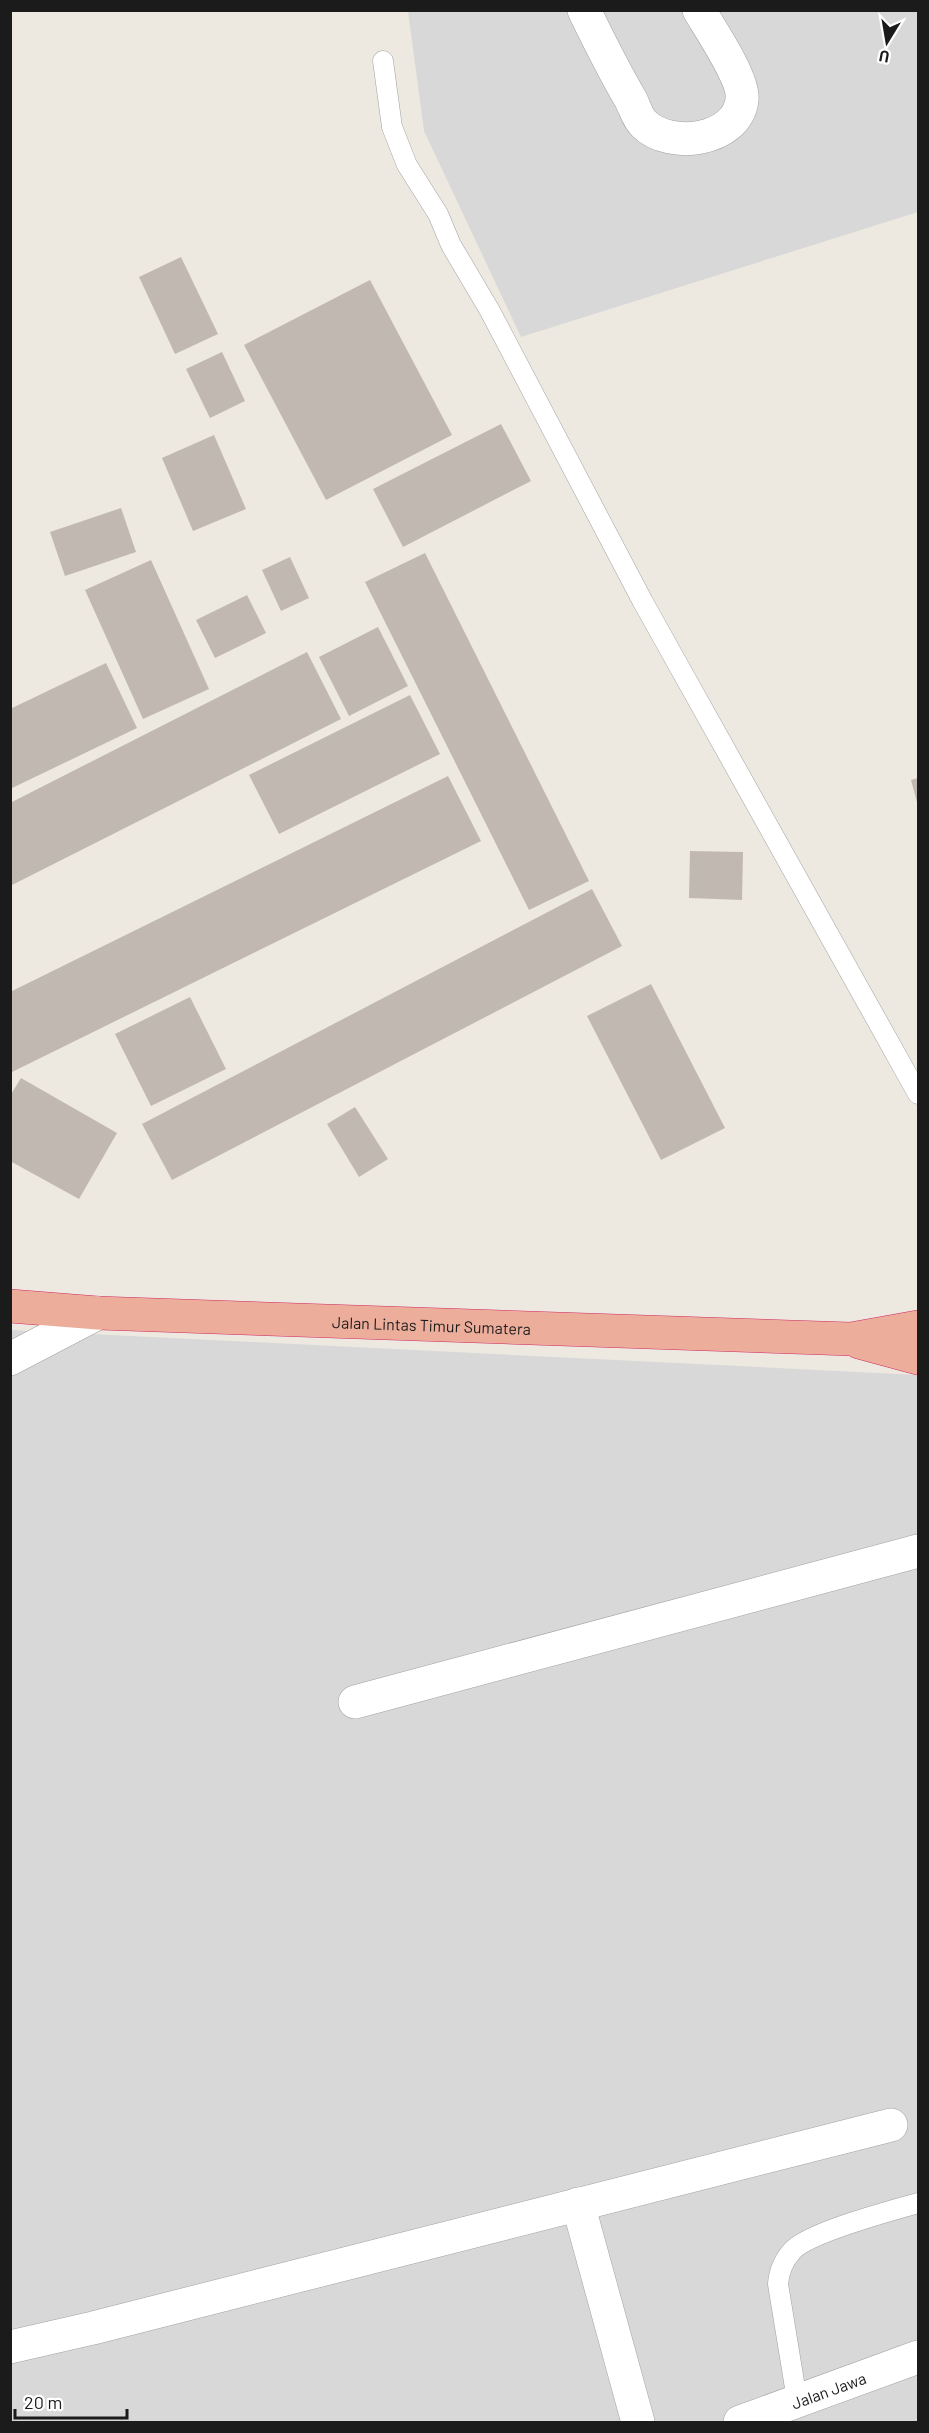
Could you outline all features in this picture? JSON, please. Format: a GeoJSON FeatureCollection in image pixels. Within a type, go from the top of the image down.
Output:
{"type":"FeatureCollection","features":[{"type":"Feature","properties":{"kind":"highway","name":"Jalan Lintas Timur Sumatera"},"geometry":{"type":"LineString","coordinates":[[10,1306],[98,1313],[851,1340]]}},
{"type":"Feature","properties":{"kind":"highway"},"geometry":{"type":"LineString","coordinates":[[851,1340],[918,1327]]}},
{"type":"Feature","properties":{"kind":"highway"},"geometry":{"type":"LineString","coordinates":[[851,1340],[918,1358]]}},
{"type":"Feature","properties":{"kind":"street"},"geometry":{"type":"LineString","coordinates":[[584,10],[644,124],[663,136],[683,139],[708,137],[734,119],[742,100],[736,75],[699,10]]}},
{"type":"Feature","properties":{"kind":"street"},"geometry":{"type":"LineString","coordinates":[[10,1359],[98,1313]]}},
{"type":"Feature","properties":{"kind":"street"},"geometry":{"type":"LineString","coordinates":[[355,1702],[918,1551]]}},
{"type":"Feature","properties":{"kind":"street"},"geometry":{"type":"LineString","coordinates":[[10,2347],[93,2328],[891,2125]]}},
{"type":"Feature","properties":{"kind":"street"},"geometry":{"type":"LineString","coordinates":[[578,2204],[638,2422]]}},
{"type":"Feature","properties":{"kind":"street","name":"Jalan Jawa"},"geometry":{"type":"LineString","coordinates":[[740,2422],[918,2357]]}},
{"type":"Feature","properties":{"kind":"lane"},"geometry":{"type":"LineString","coordinates":[[382,60],[392,126],[407,165],[438,214],[451,245],[490,311],[643,602],[918,1094]]}},
{"type":"Feature","properties":{"kind":"lane"},"geometry":{"type":"LineString","coordinates":[[797,2400],[778,2284],[779,2271],[793,2249],[822,2233],[918,2203]]}},
{"type":"Feature","properties":{"kind":"shaded area"},"geometry":{"type":"Polygon","coordinates":[[[408,11],[918,11],[918,212],[521,337],[424,131],[408,11]]]}},
{"type":"Feature","properties":{"kind":"shaded area"},"geometry":{"type":"Polygon","coordinates":[[[10,1330],[918,1375],[918,2422],[11,2422],[10,1330]]]}},
{"type":"Feature","properties":{"kind":"building"},"geometry":{"type":"Polygon","coordinates":[[[181,257],[218,334],[175,354],[139,277],[181,257]]]}},
{"type":"Feature","properties":{"kind":"building"},"geometry":{"type":"Polygon","coordinates":[[[370,280],[452,435],[326,500],[244,345],[370,280]]]}},
{"type":"Feature","properties":{"kind":"building"},"geometry":{"type":"Polygon","coordinates":[[[222,352],[245,401],[210,418],[186,369],[222,352]]]}},
{"type":"Feature","properties":{"kind":"building"},"geometry":{"type":"Polygon","coordinates":[[[501,424],[531,481],[403,547],[373,489],[501,424]]]}},
{"type":"Feature","properties":{"kind":"building"},"geometry":{"type":"Polygon","coordinates":[[[214,435],[246,509],[193,531],[162,458],[214,435]]]}},
{"type":"Feature","properties":{"kind":"building"},"geometry":{"type":"Polygon","coordinates":[[[121,508],[136,552],[65,576],[50,532],[121,508]]]}},
{"type":"Feature","properties":{"kind":"building"},"geometry":{"type":"Polygon","coordinates":[[[425,553],[589,881],[529,910],[365,582],[425,553]]]}},
{"type":"Feature","properties":{"kind":"building"},"geometry":{"type":"Polygon","coordinates":[[[290,557],[309,598],[281,611],[262,570],[290,557]]]}},
{"type":"Feature","properties":{"kind":"building"},"geometry":{"type":"Polygon","coordinates":[[[151,560],[209,689],[143,719],[85,590],[151,560]]]}},
{"type":"Feature","properties":{"kind":"building"},"geometry":{"type":"Polygon","coordinates":[[[247,595],[266,633],[215,658],[196,620],[247,595]]]}},
{"type":"Feature","properties":{"kind":"building"},"geometry":{"type":"Polygon","coordinates":[[[378,627],[408,686],[349,716],[319,657],[378,627]]]}},
{"type":"Feature","properties":{"kind":"building"},"geometry":{"type":"Polygon","coordinates":[[[307,652],[341,719],[10,886],[10,803],[307,652]]]}},
{"type":"Feature","properties":{"kind":"building"},"geometry":{"type":"Polygon","coordinates":[[[106,663],[137,728],[10,789],[10,709],[106,663]]]}},
{"type":"Feature","properties":{"kind":"building"},"geometry":{"type":"Polygon","coordinates":[[[410,695],[440,754],[279,834],[249,775],[410,695]]]}},
{"type":"Feature","properties":{"kind":"building"},"geometry":{"type":"Polygon","coordinates":[[[448,776],[481,841],[10,1073],[10,992],[448,776]]]}},
{"type":"Feature","properties":{"kind":"building"},"geometry":{"type":"Polygon","coordinates":[[[918,778],[918,806],[911,780],[918,778]]]}},
{"type":"Feature","properties":{"kind":"building"},"geometry":{"type":"Polygon","coordinates":[[[690,851],[743,852],[742,900],[689,898],[690,851]]]}},
{"type":"Feature","properties":{"kind":"building"},"geometry":{"type":"Polygon","coordinates":[[[592,889],[622,946],[172,1180],[142,1124],[592,889]]]}},
{"type":"Feature","properties":{"kind":"building"},"geometry":{"type":"Polygon","coordinates":[[[651,984],[725,1128],[661,1160],[587,1016],[651,984]]]}},
{"type":"Feature","properties":{"kind":"building"},"geometry":{"type":"Polygon","coordinates":[[[190,997],[226,1069],[151,1106],[115,1034],[190,997]]]}},
{"type":"Feature","properties":{"kind":"building"},"geometry":{"type":"Polygon","coordinates":[[[21,1078],[117,1133],[79,1199],[10,1161],[10,1096],[21,1078]]]}},
{"type":"Feature","properties":{"kind":"building"},"geometry":{"type":"Polygon","coordinates":[[[355,1107],[388,1159],[359,1177],[327,1124],[355,1107]]]}}]}
